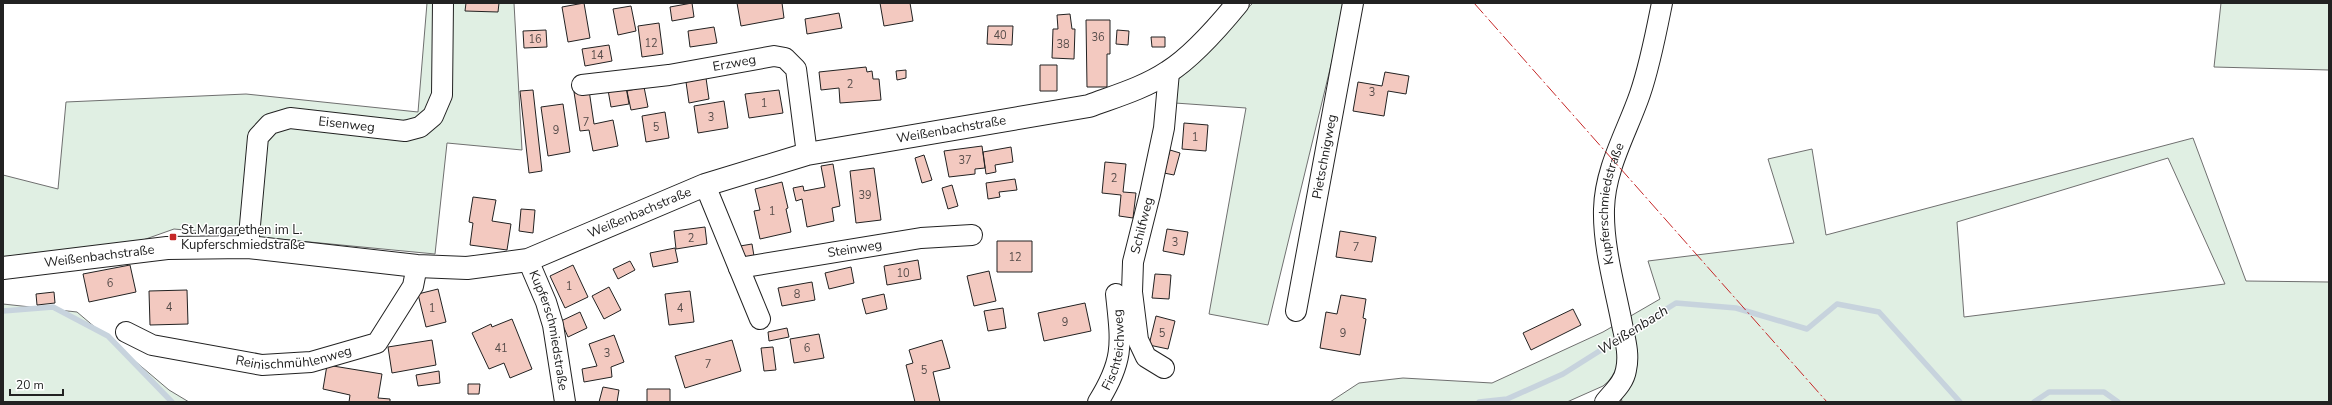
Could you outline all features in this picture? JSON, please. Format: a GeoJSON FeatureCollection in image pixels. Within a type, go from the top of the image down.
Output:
{"type":"FeatureCollection","features":[{"type":"Feature","properties":{"kind":"main road","name":"Weißenbachstraße"},"geometry":{"type":"LineString","coordinates":[[3,268],[167,248],[248,247],[417,266],[467,268],[528,260],[705,185],[807,154],[1089,106],[1130,91],[1169,72],[1217,28],[1238,3]]}},
{"type":"Feature","properties":{"kind":"street","name":"Eisenweg"},"geometry":{"type":"LineString","coordinates":[[248,247],[258,137],[270,124],[290,118],[405,131],[420,127],[433,116],[442,96],[443,3]]}},
{"type":"Feature","properties":{"kind":"street","name":"Pietschnigweg"},"geometry":{"type":"LineString","coordinates":[[1296,311],[1353,3]]}},
{"type":"Feature","properties":{"kind":"street","name":"Kupferschmiedstraße"},"geometry":{"type":"LineString","coordinates":[[1605,402],[1621,384],[1626,370],[1627,350],[1605,232],[1604,208],[1612,166],[1640,94],[1650,61],[1662,3]]}},
{"type":"Feature","properties":{"kind":"street","name":"Erzweg"},"geometry":{"type":"LineString","coordinates":[[582,85],[670,75],[774,56],[785,58],[796,69],[807,154]]}},
{"type":"Feature","properties":{"kind":"street","name":"Schilfweg"},"geometry":{"type":"LineString","coordinates":[[1164,368],[1146,357],[1138,340],[1132,292],[1133,262],[1150,194],[1164,128],[1169,72]]}},
{"type":"Feature","properties":{"kind":"street"},"geometry":{"type":"LineString","coordinates":[[705,185],[760,319]]}},
{"type":"Feature","properties":{"kind":"street","name":"Steinweg"},"geometry":{"type":"LineString","coordinates":[[739,268],[921,238],[972,235]]}},
{"type":"Feature","properties":{"kind":"street","name":"Kupferschmiedstraße"},"geometry":{"type":"LineString","coordinates":[[528,260],[546,302],[553,325],[565,402]]}},
{"type":"Feature","properties":{"kind":"street","name":"Reinischmühlenweg"},"geometry":{"type":"LineString","coordinates":[[126,332],[152,345],[254,363],[310,362],[376,343],[414,286],[417,266]]}},
{"type":"Feature","properties":{"kind":"street","name":"Fischteichweg"},"geometry":{"type":"LineString","coordinates":[[1098,402],[1111,382],[1119,359],[1121,335],[1116,294]]}},
{"type":"Feature","properties":{"kind":"green space"},"geometry":{"type":"Polygon","coordinates":[[[427,3],[514,3],[522,150],[447,143],[435,254],[174,229],[143,240],[3,258],[3,175],[58,189],[66,102],[246,94],[418,112],[427,3]]]}},
{"type":"Feature","properties":{"kind":"green space"},"geometry":{"type":"Polygon","coordinates":[[[1253,3],[1346,3],[1268,325],[1209,314],[1246,108],[1175,103],[1178,74],[1253,3]]]}},
{"type":"Feature","properties":{"kind":"green space"},"geometry":{"type":"Polygon","coordinates":[[[2221,3],[2329,3],[2329,70],[2214,67],[2221,3]]]}},
{"type":"Feature","properties":{"kind":"green space"},"geometry":{"type":"Polygon","coordinates":[[[2193,138],[2246,281],[2329,282],[2329,402],[1622,402],[1617,374],[1603,386],[1567,402],[1330,402],[1359,383],[1403,378],[1492,383],[1603,332],[1660,299],[1648,261],[1794,243],[1768,159],[1812,149],[1826,235],[2193,138]],[[2168,158],[1957,222],[1964,317],[2225,284],[2168,158]]]}},
{"type":"Feature","properties":{"kind":"green space"},"geometry":{"type":"Polygon","coordinates":[[[3,304],[77,312],[169,390],[189,402],[3,402],[3,304]]]}},
{"type":"Feature","properties":{"kind":"building"},"geometry":{"type":"Polygon","coordinates":[[[466,3],[499,3],[498,12],[465,11],[466,3]]]}},
{"type":"Feature","properties":{"kind":"building"},"geometry":{"type":"Polygon","coordinates":[[[584,3],[590,38],[568,42],[562,7],[584,3]]]}},
{"type":"Feature","properties":{"kind":"building"},"geometry":{"type":"Polygon","coordinates":[[[692,3],[694,17],[672,21],[670,7],[692,3]]]}},
{"type":"Feature","properties":{"kind":"building"},"geometry":{"type":"Polygon","coordinates":[[[737,3],[782,3],[784,18],[741,26],[737,3]]]}},
{"type":"Feature","properties":{"kind":"building"},"geometry":{"type":"Polygon","coordinates":[[[880,3],[910,3],[913,21],[884,26],[880,3]]]}},
{"type":"Feature","properties":{"kind":"building"},"geometry":{"type":"Polygon","coordinates":[[[631,6],[636,31],[618,35],[613,9],[631,6]]]}},
{"type":"Feature","properties":{"kind":"building"},"geometry":{"type":"Polygon","coordinates":[[[839,13],[842,28],[807,34],[805,19],[839,13]]]}},
{"type":"Feature","properties":{"kind":"building"},"geometry":{"type":"Polygon","coordinates":[[[1070,14],[1072,29],[1075,29],[1074,59],[1052,58],[1053,29],[1058,29],[1057,15],[1070,14]]]}},
{"type":"Feature","properties":{"kind":"building"},"geometry":{"type":"Polygon","coordinates":[[[1086,20],[1110,20],[1110,54],[1107,54],[1107,87],[1087,87],[1086,20]]]}},
{"type":"Feature","properties":{"kind":"building"},"geometry":{"type":"Polygon","coordinates":[[[659,23],[663,54],[642,57],[638,26],[659,23]]]}},
{"type":"Feature","properties":{"kind":"building"},"geometry":{"type":"Polygon","coordinates":[[[988,26],[1013,26],[1012,45],[987,44],[988,26]]]}},
{"type":"Feature","properties":{"kind":"building"},"geometry":{"type":"Polygon","coordinates":[[[714,27],[717,43],[690,47],[688,31],[714,27]]]}},
{"type":"Feature","properties":{"kind":"building"},"geometry":{"type":"Polygon","coordinates":[[[546,30],[547,47],[524,48],[523,31],[546,30]]]}},
{"type":"Feature","properties":{"kind":"building"},"geometry":{"type":"Polygon","coordinates":[[[1117,30],[1129,31],[1128,45],[1116,44],[1117,30]]]}},
{"type":"Feature","properties":{"kind":"building"},"geometry":{"type":"Polygon","coordinates":[[[1151,37],[1165,37],[1165,47],[1152,47],[1151,37]]]}},
{"type":"Feature","properties":{"kind":"building"},"geometry":{"type":"Polygon","coordinates":[[[609,45],[612,61],[585,66],[582,49],[609,45]]]}},
{"type":"Feature","properties":{"kind":"building"},"geometry":{"type":"Polygon","coordinates":[[[1040,65],[1057,65],[1057,91],[1040,91],[1040,65]]]}},
{"type":"Feature","properties":{"kind":"building"},"geometry":{"type":"Polygon","coordinates":[[[866,67],[867,72],[872,71],[873,79],[879,79],[881,100],[840,103],[839,88],[821,90],[819,72],[866,67]]]}},
{"type":"Feature","properties":{"kind":"building"},"geometry":{"type":"Polygon","coordinates":[[[906,70],[906,78],[897,80],[896,71],[906,70]]]}},
{"type":"Feature","properties":{"kind":"building"},"geometry":{"type":"Polygon","coordinates":[[[1385,72],[1409,76],[1406,94],[1388,91],[1384,116],[1353,111],[1358,82],[1382,86],[1385,72]]]}},
{"type":"Feature","properties":{"kind":"building"},"geometry":{"type":"Polygon","coordinates":[[[706,78],[709,99],[689,103],[686,82],[706,78]]]}},
{"type":"Feature","properties":{"kind":"building"},"geometry":{"type":"Polygon","coordinates":[[[626,87],[629,104],[611,107],[608,90],[626,87]]]}},
{"type":"Feature","properties":{"kind":"building"},"geometry":{"type":"Polygon","coordinates":[[[644,87],[648,107],[631,110],[627,91],[644,87]]]}},
{"type":"Feature","properties":{"kind":"building"},"geometry":{"type":"Polygon","coordinates":[[[533,90],[542,171],[529,173],[520,91],[533,90]]]}},
{"type":"Feature","properties":{"kind":"building"},"geometry":{"type":"Polygon","coordinates":[[[589,90],[594,124],[613,120],[618,146],[593,151],[589,130],[580,131],[574,92],[589,90]]]}},
{"type":"Feature","properties":{"kind":"building"},"geometry":{"type":"Polygon","coordinates":[[[779,90],[783,113],[749,118],[745,94],[779,90]]]}},
{"type":"Feature","properties":{"kind":"building"},"geometry":{"type":"Polygon","coordinates":[[[724,101],[728,128],[698,133],[694,106],[724,101]]]}},
{"type":"Feature","properties":{"kind":"building"},"geometry":{"type":"Polygon","coordinates":[[[563,104],[570,152],[548,156],[541,107],[563,104]]]}},
{"type":"Feature","properties":{"kind":"building"},"geometry":{"type":"Polygon","coordinates":[[[665,112],[669,138],[646,142],[642,116],[665,112]]]}},
{"type":"Feature","properties":{"kind":"building"},"geometry":{"type":"Polygon","coordinates":[[[1184,123],[1208,125],[1206,151],[1182,149],[1184,123]]]}},
{"type":"Feature","properties":{"kind":"building"},"geometry":{"type":"Polygon","coordinates":[[[982,146],[985,168],[975,169],[975,174],[949,177],[944,151],[982,146]]]}},
{"type":"Feature","properties":{"kind":"building"},"geometry":{"type":"Polygon","coordinates":[[[1011,147],[1013,162],[995,165],[996,172],[986,174],[983,152],[1011,147]]]}},
{"type":"Feature","properties":{"kind":"building"},"geometry":{"type":"Polygon","coordinates":[[[1170,150],[1180,153],[1174,175],[1164,173],[1170,150]]]}},
{"type":"Feature","properties":{"kind":"building"},"geometry":{"type":"Polygon","coordinates":[[[924,155],[932,180],[922,183],[915,158],[924,155]]]}},
{"type":"Feature","properties":{"kind":"building"},"geometry":{"type":"Polygon","coordinates":[[[1105,162],[1126,164],[1123,192],[1136,193],[1133,218],[1119,216],[1121,195],[1102,193],[1105,162]]]}},
{"type":"Feature","properties":{"kind":"building"},"geometry":{"type":"Polygon","coordinates":[[[833,164],[840,206],[832,208],[834,221],[807,227],[802,199],[796,201],[793,188],[803,186],[804,191],[825,187],[821,166],[833,164]]]}},
{"type":"Feature","properties":{"kind":"building"},"geometry":{"type":"Polygon","coordinates":[[[874,168],[881,220],[856,223],[850,171],[874,168]]]}},
{"type":"Feature","properties":{"kind":"building"},"geometry":{"type":"Polygon","coordinates":[[[1015,179],[1017,190],[999,192],[1000,197],[988,199],[986,183],[1015,179]]]}},
{"type":"Feature","properties":{"kind":"building"},"geometry":{"type":"Polygon","coordinates":[[[782,182],[788,208],[786,209],[791,232],[760,239],[754,211],[760,210],[755,189],[782,182]]]}},
{"type":"Feature","properties":{"kind":"building"},"geometry":{"type":"Polygon","coordinates":[[[952,185],[958,206],[948,209],[942,188],[952,185]]]}},
{"type":"Feature","properties":{"kind":"building"},"geometry":{"type":"Polygon","coordinates":[[[473,197],[496,200],[492,221],[511,224],[507,250],[470,245],[473,223],[469,222],[473,197]]]}},
{"type":"Feature","properties":{"kind":"building"},"geometry":{"type":"Polygon","coordinates":[[[521,209],[535,210],[533,233],[519,231],[521,209]]]}},
{"type":"Feature","properties":{"kind":"building"},"geometry":{"type":"Polygon","coordinates":[[[705,227],[707,244],[676,249],[674,231],[705,227]]]}},
{"type":"Feature","properties":{"kind":"building"},"geometry":{"type":"Polygon","coordinates":[[[1167,229],[1188,232],[1184,255],[1163,251],[1167,229]]]}},
{"type":"Feature","properties":{"kind":"building"},"geometry":{"type":"Polygon","coordinates":[[[1340,231],[1376,237],[1372,262],[1336,257],[1340,231]]]}},
{"type":"Feature","properties":{"kind":"building"},"geometry":{"type":"Polygon","coordinates":[[[997,241],[1032,241],[1032,272],[997,272],[997,241]]]}},
{"type":"Feature","properties":{"kind":"building"},"geometry":{"type":"Polygon","coordinates":[[[752,244],[754,256],[742,258],[740,246],[752,244]]]}},
{"type":"Feature","properties":{"kind":"building"},"geometry":{"type":"Polygon","coordinates":[[[675,248],[678,262],[653,267],[650,253],[675,248]]]}},
{"type":"Feature","properties":{"kind":"building"},"geometry":{"type":"Polygon","coordinates":[[[918,260],[921,279],[887,285],[884,266],[918,260]]]}},
{"type":"Feature","properties":{"kind":"building"},"geometry":{"type":"Polygon","coordinates":[[[630,261],[635,270],[618,279],[613,269],[630,261]]]}},
{"type":"Feature","properties":{"kind":"building"},"geometry":{"type":"Polygon","coordinates":[[[130,265],[136,292],[89,302],[83,274],[130,265]]]}},
{"type":"Feature","properties":{"kind":"building"},"geometry":{"type":"Polygon","coordinates":[[[573,265],[588,297],[565,308],[550,276],[573,265]]]}},
{"type":"Feature","properties":{"kind":"building"},"geometry":{"type":"Polygon","coordinates":[[[851,267],[854,283],[829,289],[825,273],[851,267]]]}},
{"type":"Feature","properties":{"kind":"building"},"geometry":{"type":"Polygon","coordinates":[[[989,271],[996,301],[974,306],[967,276],[989,271]]]}},
{"type":"Feature","properties":{"kind":"building"},"geometry":{"type":"Polygon","coordinates":[[[1155,274],[1171,275],[1169,299],[1152,298],[1155,274]]]}},
{"type":"Feature","properties":{"kind":"building"},"geometry":{"type":"Polygon","coordinates":[[[812,282],[815,300],[782,306],[778,288],[812,282]]]}},
{"type":"Feature","properties":{"kind":"building"},"geometry":{"type":"Polygon","coordinates":[[[609,287],[621,310],[604,319],[592,296],[609,287]]]}},
{"type":"Feature","properties":{"kind":"building"},"geometry":{"type":"Polygon","coordinates":[[[438,289],[446,322],[426,327],[418,294],[438,289]]]}},
{"type":"Feature","properties":{"kind":"building"},"geometry":{"type":"Polygon","coordinates":[[[187,290],[188,324],[150,325],[149,291],[187,290]]]}},
{"type":"Feature","properties":{"kind":"building"},"geometry":{"type":"Polygon","coordinates":[[[690,291],[694,322],[669,325],[665,294],[690,291]]]}},
{"type":"Feature","properties":{"kind":"building"},"geometry":{"type":"Polygon","coordinates":[[[54,292],[55,303],[37,305],[36,294],[54,292]]]}},
{"type":"Feature","properties":{"kind":"building"},"geometry":{"type":"Polygon","coordinates":[[[884,294],[887,309],[866,314],[862,299],[884,294]]]}},
{"type":"Feature","properties":{"kind":"building"},"geometry":{"type":"Polygon","coordinates":[[[1341,295],[1366,299],[1363,318],[1366,319],[1360,355],[1320,348],[1326,312],[1337,314],[1341,295]]]}},
{"type":"Feature","properties":{"kind":"building"},"geometry":{"type":"Polygon","coordinates":[[[1085,303],[1091,331],[1044,341],[1038,313],[1085,303]]]}},
{"type":"Feature","properties":{"kind":"building"},"geometry":{"type":"Polygon","coordinates":[[[1003,308],[1006,328],[988,331],[984,311],[1003,308]]]}},
{"type":"Feature","properties":{"kind":"building"},"geometry":{"type":"Polygon","coordinates":[[[1573,309],[1581,325],[1531,350],[1523,333],[1573,309]]]}},
{"type":"Feature","properties":{"kind":"building"},"geometry":{"type":"Polygon","coordinates":[[[580,312],[587,328],[568,337],[561,321],[580,312]]]}},
{"type":"Feature","properties":{"kind":"building"},"geometry":{"type":"Polygon","coordinates":[[[1156,316],[1175,321],[1168,349],[1149,345],[1156,316]]]}},
{"type":"Feature","properties":{"kind":"building"},"geometry":{"type":"Polygon","coordinates":[[[512,319],[532,369],[510,378],[504,363],[489,369],[472,333],[491,324],[492,327],[512,319]]]}},
{"type":"Feature","properties":{"kind":"building"},"geometry":{"type":"Polygon","coordinates":[[[787,328],[789,337],[769,341],[768,332],[787,328]]]}},
{"type":"Feature","properties":{"kind":"building"},"geometry":{"type":"Polygon","coordinates":[[[819,334],[824,358],[794,363],[790,339],[819,334]]]}},
{"type":"Feature","properties":{"kind":"building"},"geometry":{"type":"Polygon","coordinates":[[[614,335],[624,362],[611,367],[612,377],[584,382],[582,369],[597,366],[589,344],[614,335]]]}},
{"type":"Feature","properties":{"kind":"building"},"geometry":{"type":"Polygon","coordinates":[[[432,340],[436,365],[392,373],[388,347],[432,340]]]}},
{"type":"Feature","properties":{"kind":"building"},"geometry":{"type":"Polygon","coordinates":[[[732,340],[741,371],[685,388],[675,356],[732,340]]]}},
{"type":"Feature","properties":{"kind":"building"},"geometry":{"type":"Polygon","coordinates":[[[942,340],[950,368],[933,372],[940,402],[915,402],[906,365],[913,363],[909,350],[942,340]]]}},
{"type":"Feature","properties":{"kind":"building"},"geometry":{"type":"Polygon","coordinates":[[[773,347],[776,370],[764,371],[761,348],[773,347]]]}},
{"type":"Feature","properties":{"kind":"building"},"geometry":{"type":"Polygon","coordinates":[[[327,365],[382,374],[378,398],[390,399],[390,402],[349,402],[350,395],[323,389],[327,365]]]}},
{"type":"Feature","properties":{"kind":"building"},"geometry":{"type":"Polygon","coordinates":[[[439,371],[440,383],[418,386],[416,375],[439,371]]]}},
{"type":"Feature","properties":{"kind":"building"},"geometry":{"type":"Polygon","coordinates":[[[468,384],[480,384],[479,394],[468,394],[468,384]]]}},
{"type":"Feature","properties":{"kind":"building"},"geometry":{"type":"Polygon","coordinates":[[[603,387],[619,390],[617,402],[599,402],[603,387]]]}},
{"type":"Feature","properties":{"kind":"building"},"geometry":{"type":"Polygon","coordinates":[[[647,389],[670,389],[670,402],[647,402],[647,389]]]}},
{"type":"Feature","properties":{"kind":"waterway","name":"Weißenbach"},"geometry":{"type":"LineString","coordinates":[[1628,333],[1676,303],[1736,308],[1807,329],[1837,304],[1879,312],[1960,402]]}},
{"type":"Feature","properties":{"kind":"waterway","name":"Weißenbach"},"geometry":{"type":"LineString","coordinates":[[3,311],[53,307],[108,336],[172,402]]}},
{"type":"Feature","properties":{"kind":"waterway","name":"Weißenbach"},"geometry":{"type":"LineString","coordinates":[[1479,402],[1507,399],[1563,374],[1620,338]]}},
{"type":"Feature","properties":{"kind":"waterway","name":"Weißenbach"},"geometry":{"type":"LineString","coordinates":[[2034,402],[2049,392],[2104,392],[2118,402]]}},
{"type":"Feature","properties":{"kind":"power"},"geometry":{"type":"LineString","coordinates":[[1474,3],[1827,402]]}},
{"type":"Feature","properties":{"kind":"place","name":"St.Margarethen im L. Kupferschmiedstraße"},"geometry":{"type":"Point","coordinates":[173,237]}}]}
